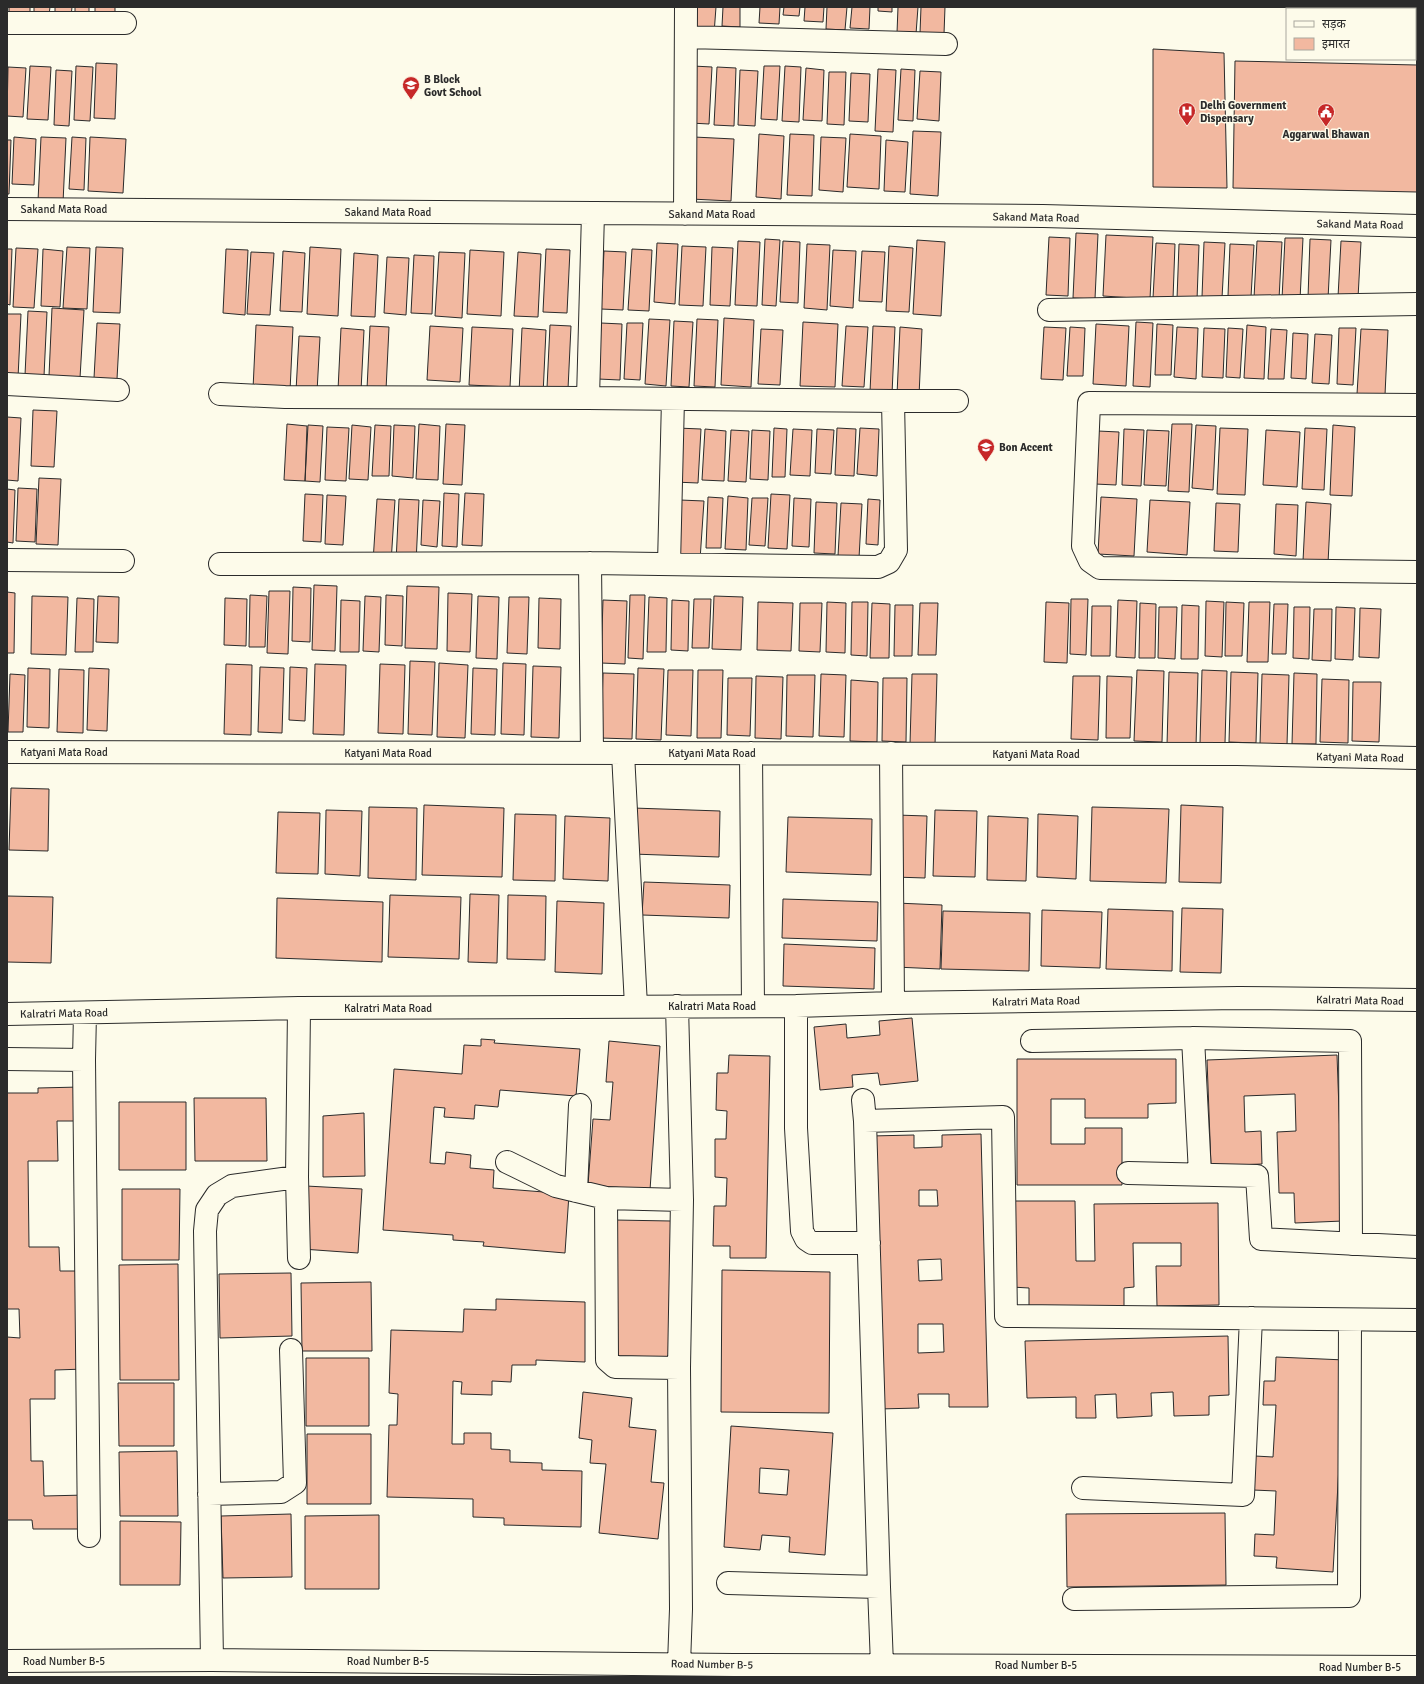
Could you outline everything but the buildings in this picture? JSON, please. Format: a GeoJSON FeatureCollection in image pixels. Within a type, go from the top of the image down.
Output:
{"type":"FeatureCollection","features":[{"type":"Feature","properties":{"kind":"street"},"geometry":{"type":"LineString","coordinates":[[685,214],[686,7]]}},
{"type":"Feature","properties":{"kind":"street"},"geometry":{"type":"LineString","coordinates":[[7,23],[125,23]]}},
{"type":"Feature","properties":{"kind":"street"},"geometry":{"type":"LineString","coordinates":[[686,37],[946,44]]}},
{"type":"Feature","properties":{"kind":"street","name":"Sakand Mata Road"},"geometry":{"type":"LineString","coordinates":[[7,209],[1043,216],[1417,226]]}},
{"type":"Feature","properties":{"kind":"street"},"geometry":{"type":"LineString","coordinates":[[588,398],[593,213]]}},
{"type":"Feature","properties":{"kind":"street"},"geometry":{"type":"LineString","coordinates":[[1049,310],[1417,304]]}},
{"type":"Feature","properties":{"kind":"street"},"geometry":{"type":"LineString","coordinates":[[7,384],[118,390]]}},
{"type":"Feature","properties":{"kind":"street"},"geometry":{"type":"LineString","coordinates":[[220,394],[285,397],[673,398],[957,401]]}},
{"type":"Feature","properties":{"kind":"street"},"geometry":{"type":"LineString","coordinates":[[669,564],[673,398]]}},
{"type":"Feature","properties":{"kind":"street"},"geometry":{"type":"LineString","coordinates":[[220,564],[590,563],[878,567],[889,562],[896,550],[893,401]]}},
{"type":"Feature","properties":{"kind":"street"},"geometry":{"type":"LineString","coordinates":[[1417,405],[1089,403],[1083,546],[1090,561],[1100,568],[1417,572]]}},
{"type":"Feature","properties":{"kind":"street"},"geometry":{"type":"LineString","coordinates":[[7,560],[123,561]]}},
{"type":"Feature","properties":{"kind":"street"},"geometry":{"type":"LineString","coordinates":[[590,563],[592,753]]}},
{"type":"Feature","properties":{"kind":"street","name":"Katyani Mata Road"},"geometry":{"type":"LineString","coordinates":[[7,752],[1237,754],[1417,758]]}},
{"type":"Feature","properties":{"kind":"street"},"geometry":{"type":"LineString","coordinates":[[623,753],[636,1006]]}},
{"type":"Feature","properties":{"kind":"street"},"geometry":{"type":"LineString","coordinates":[[751,753],[753,1006]]}},
{"type":"Feature","properties":{"kind":"street"},"geometry":{"type":"LineString","coordinates":[[891,753],[892,1003]]}},
{"type":"Feature","properties":{"kind":"street","name":"Kalratri Mata Road"},"geometry":{"type":"LineString","coordinates":[[7,1014],[299,1008],[796,1006],[892,1003],[1239,998],[1417,1000]]}},
{"type":"Feature","properties":{"kind":"street"},"geometry":{"type":"LineString","coordinates":[[677,1006],[682,1200],[679,1368],[681,1609],[679,1664]]}},
{"type":"Feature","properties":{"kind":"street"},"geometry":{"type":"LineString","coordinates":[[796,1006],[796,1128],[802,1231],[806,1239],[812,1243],[869,1243]]}},
{"type":"Feature","properties":{"kind":"street"},"geometry":{"type":"LineString","coordinates":[[299,1008],[296,1177],[299,1258]]}},
{"type":"Feature","properties":{"kind":"street"},"geometry":{"type":"LineString","coordinates":[[85,1013],[84,1060],[89,1536]]}},
{"type":"Feature","properties":{"kind":"street"},"geometry":{"type":"LineString","coordinates":[[1032,1041],[1194,1038],[1350,1041],[1351,1244]]}},
{"type":"Feature","properties":{"kind":"street"},"geometry":{"type":"LineString","coordinates":[[1194,1038],[1200,1174]]}},
{"type":"Feature","properties":{"kind":"street"},"geometry":{"type":"LineString","coordinates":[[7,1059],[84,1060]]}},
{"type":"Feature","properties":{"kind":"street"},"geometry":{"type":"LineString","coordinates":[[576,1191],[580,1105]]}},
{"type":"Feature","properties":{"kind":"street"},"geometry":{"type":"LineString","coordinates":[[882,1665],[878,1587],[864,1111],[1003,1117],[1006,1316],[1417,1320]]}},
{"type":"Feature","properties":{"kind":"street"},"geometry":{"type":"LineString","coordinates":[[507,1162],[556,1186],[606,1198],[682,1200]]}},
{"type":"Feature","properties":{"kind":"street"},"geometry":{"type":"LineString","coordinates":[[1128,1173],[1257,1176],[1261,1239],[1417,1248]]}},
{"type":"Feature","properties":{"kind":"street"},"geometry":{"type":"LineString","coordinates":[[212,1660],[205,1231],[207,1210],[217,1195],[232,1186],[296,1177]]}},
{"type":"Feature","properties":{"kind":"street"},"geometry":{"type":"LineString","coordinates":[[606,1198],[607,1360],[614,1367],[679,1368]]}},
{"type":"Feature","properties":{"kind":"street"},"geometry":{"type":"LineString","coordinates":[[1083,1488],[1243,1495],[1251,1318]]}},
{"type":"Feature","properties":{"kind":"street"},"geometry":{"type":"LineString","coordinates":[[1074,1599],[1349,1596],[1350,1320]]}},
{"type":"Feature","properties":{"kind":"street"},"geometry":{"type":"LineString","coordinates":[[209,1494],[281,1492],[295,1483],[292,1350]]}},
{"type":"Feature","properties":{"kind":"street"},"geometry":{"type":"LineString","coordinates":[[728,1583],[878,1587]]}},
{"type":"Feature","properties":{"kind":"street","name":"Road Number B-5"},"geometry":{"type":"LineString","coordinates":[[7,1661],[69,1669],[212,1660],[679,1664],[735,1671],[882,1665],[1417,1667]]}},
{"type":"Feature","properties":{"kind":"place","name":"B Block Govt School"},"geometry":{"type":"Point","coordinates":[411,100]}},
{"type":"Feature","properties":{"kind":"place","name":"Delhi Government Dispensary"},"geometry":{"type":"Point","coordinates":[1187,126]}},
{"type":"Feature","properties":{"kind":"place","name":"Aggarwal Bhawan"},"geometry":{"type":"Point","coordinates":[1326,127]}},
{"type":"Feature","properties":{"kind":"place","name":"Bon Accent"},"geometry":{"type":"Point","coordinates":[986,462]}}]}
